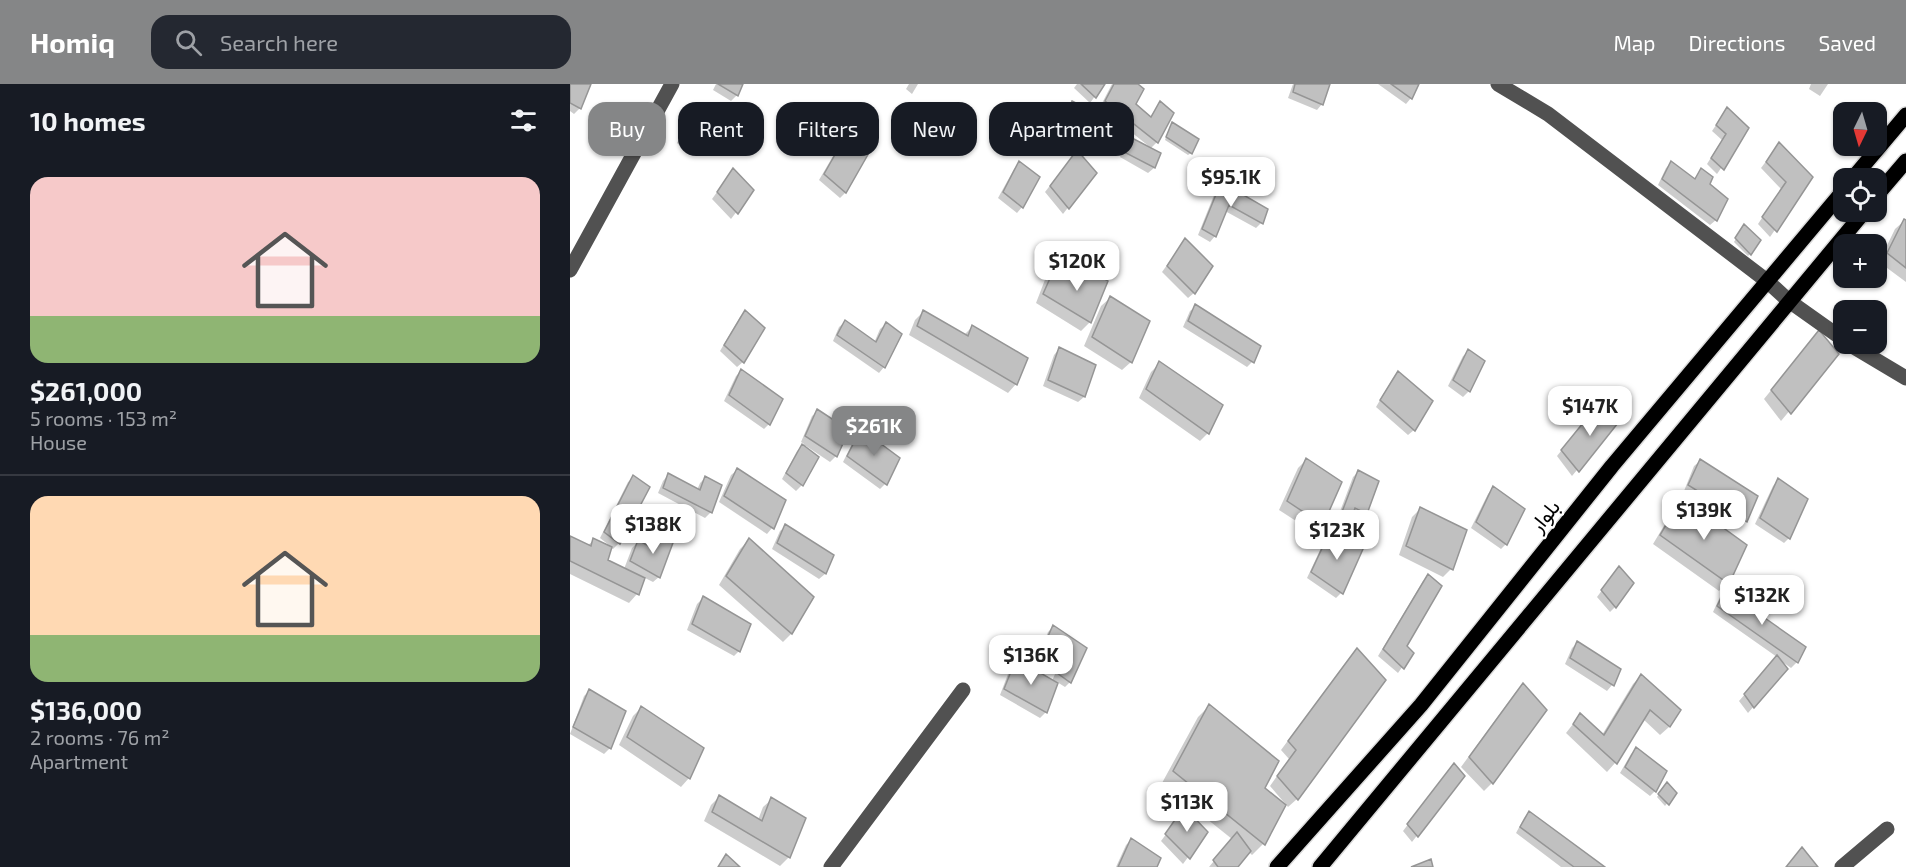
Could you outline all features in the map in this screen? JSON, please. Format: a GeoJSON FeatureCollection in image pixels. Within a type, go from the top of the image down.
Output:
{"type":"FeatureCollection","features":[{"type":"Feature","properties":{"kind":"main road"},"geometry":{"type":"LineString","coordinates":[[1861,168],[1906,115]]}},
{"type":"Feature","properties":{"kind":"main road"},"geometry":{"type":"LineString","coordinates":[[1887,183],[1906,161]]}},
{"type":"Feature","properties":{"kind":"main road","name":"بلوار"},"geometry":{"type":"LineString","coordinates":[[1277,867],[1421,705],[1612,466],[1833,203]]}},
{"type":"Feature","properties":{"kind":"main road"},"geometry":{"type":"LineString","coordinates":[[1320,867],[1856,222]]}},
{"type":"Feature","properties":{"kind":"main road"},"geometry":{"type":"LineString","coordinates":[[1421,705],[1443,720]]}},
{"type":"Feature","properties":{"kind":"street"},"geometry":{"type":"LineString","coordinates":[[570,270],[672,84]]}},
{"type":"Feature","properties":{"kind":"street"},"geometry":{"type":"LineString","coordinates":[[1498,84],[1548,114],[1767,281],[1789,301],[1833,332]]}},
{"type":"Feature","properties":{"kind":"street"},"geometry":{"type":"LineString","coordinates":[[1866,354],[1906,378]]}},
{"type":"Feature","properties":{"kind":"street"},"geometry":{"type":"LineString","coordinates":[[831,867],[963,690]]}},
{"type":"Feature","properties":{"kind":"street"},"geometry":{"type":"LineString","coordinates":[[1842,867],[1887,829]]}},
{"type":"Feature","properties":{"kind":"building"},"geometry":{"type":"Polygon","coordinates":[[[570,84],[591,84],[581,109],[570,103],[570,84]]]}},
{"type":"Feature","properties":{"kind":"building"},"geometry":{"type":"Polygon","coordinates":[[[718,84],[743,84],[738,96],[718,84]]]}},
{"type":"Feature","properties":{"kind":"building"},"geometry":{"type":"Polygon","coordinates":[[[1081,84],[1105,84],[1096,98],[1081,84]]]}},
{"type":"Feature","properties":{"kind":"building"},"geometry":{"type":"Polygon","coordinates":[[[1114,84],[1138,84],[1144,89],[1136,104],[1151,117],[1160,101],[1174,113],[1158,143],[1134,124],[1134,102],[1105,101],[1114,84]]]}},
{"type":"Feature","properties":{"kind":"building"},"geometry":{"type":"Polygon","coordinates":[[[1295,84],[1330,84],[1323,105],[1293,92],[1295,84]]]}},
{"type":"Feature","properties":{"kind":"building"},"geometry":{"type":"Polygon","coordinates":[[[1391,84],[1419,84],[1412,99],[1391,84]]]}},
{"type":"Feature","properties":{"kind":"building"},"geometry":{"type":"Polygon","coordinates":[[[1727,107],[1749,128],[1724,170],[1711,158],[1726,134],[1716,125],[1727,107]]]}},
{"type":"Feature","properties":{"kind":"building"},"geometry":{"type":"Polygon","coordinates":[[[1172,122],[1199,139],[1192,154],[1166,137],[1172,122]]]}},
{"type":"Feature","properties":{"kind":"building"},"geometry":{"type":"Polygon","coordinates":[[[1134,139],[1161,153],[1155,168],[1132,156],[1134,156],[1134,139]]]}},
{"type":"Feature","properties":{"kind":"building"},"geometry":{"type":"Polygon","coordinates":[[[1779,142],[1813,177],[1777,232],[1762,217],[1786,182],[1766,162],[1779,142]]]}},
{"type":"Feature","properties":{"kind":"building"},"geometry":{"type":"Polygon","coordinates":[[[834,156],[867,156],[846,193],[824,174],[834,156]]]}},
{"type":"Feature","properties":{"kind":"building"},"geometry":{"type":"Polygon","coordinates":[[[1072,156],[1082,156],[1097,173],[1069,209],[1050,186],[1072,156]]]}},
{"type":"Feature","properties":{"kind":"building"},"geometry":{"type":"Polygon","coordinates":[[[1019,161],[1040,177],[1023,208],[1003,192],[1019,161]]]}},
{"type":"Feature","properties":{"kind":"building"},"geometry":{"type":"Polygon","coordinates":[[[1671,161],[1695,179],[1701,168],[1713,177],[1710,184],[1728,199],[1717,221],[1662,179],[1671,161]]]}},
{"type":"Feature","properties":{"kind":"building"},"geometry":{"type":"Polygon","coordinates":[[[733,168],[754,190],[738,214],[717,192],[733,168]]]}},
{"type":"Feature","properties":{"kind":"building"},"geometry":{"type":"Polygon","coordinates":[[[1221,182],[1268,209],[1263,224],[1229,205],[1216,237],[1202,229],[1221,182]]]}},
{"type":"Feature","properties":{"kind":"building"},"geometry":{"type":"Polygon","coordinates":[[[1904,219],[1906,220],[1906,268],[1887,253],[1904,219]]]}},
{"type":"Feature","properties":{"kind":"building"},"geometry":{"type":"Polygon","coordinates":[[[1744,224],[1761,240],[1751,255],[1735,238],[1744,224]]]}},
{"type":"Feature","properties":{"kind":"building"},"geometry":{"type":"Polygon","coordinates":[[[1185,238],[1213,266],[1195,294],[1167,266],[1185,238]]]}},
{"type":"Feature","properties":{"kind":"building"},"geometry":{"type":"Polygon","coordinates":[[[1055,267],[1079,281],[1085,267],[1108,281],[1091,323],[1043,294],[1055,267]]]}},
{"type":"Feature","properties":{"kind":"building"},"geometry":{"type":"Polygon","coordinates":[[[1110,296],[1150,321],[1132,363],[1092,337],[1110,296]]]}},
{"type":"Feature","properties":{"kind":"building"},"geometry":{"type":"Polygon","coordinates":[[[1195,304],[1261,346],[1254,363],[1188,321],[1195,304]]]}},
{"type":"Feature","properties":{"kind":"building"},"geometry":{"type":"Polygon","coordinates":[[[745,310],[765,328],[744,363],[724,345],[745,310]]]}},
{"type":"Feature","properties":{"kind":"building"},"geometry":{"type":"Polygon","coordinates":[[[923,310],[968,336],[972,325],[1028,358],[1017,385],[917,326],[923,310]]]}},
{"type":"Feature","properties":{"kind":"building"},"geometry":{"type":"Polygon","coordinates":[[[845,320],[876,342],[886,322],[902,334],[885,368],[837,335],[845,320]]]}},
{"type":"Feature","properties":{"kind":"building"},"geometry":{"type":"Polygon","coordinates":[[[1819,330],[1833,347],[1833,354],[1839,354],[1791,414],[1771,390],[1819,330]]]}},
{"type":"Feature","properties":{"kind":"building"},"geometry":{"type":"Polygon","coordinates":[[[1059,347],[1096,365],[1085,397],[1048,380],[1059,347]]]}},
{"type":"Feature","properties":{"kind":"building"},"geometry":{"type":"Polygon","coordinates":[[[1468,349],[1485,361],[1470,392],[1453,380],[1468,349]]]}},
{"type":"Feature","properties":{"kind":"building"},"geometry":{"type":"Polygon","coordinates":[[[1159,361],[1223,405],[1209,434],[1146,389],[1159,361]]]}},
{"type":"Feature","properties":{"kind":"building"},"geometry":{"type":"Polygon","coordinates":[[[741,369],[783,399],[770,425],[729,395],[741,369]]]}},
{"type":"Feature","properties":{"kind":"building"},"geometry":{"type":"Polygon","coordinates":[[[1398,371],[1433,401],[1415,431],[1380,400],[1398,371]]]}},
{"type":"Feature","properties":{"kind":"building"},"geometry":{"type":"Polygon","coordinates":[[[1601,401],[1618,423],[1579,472],[1561,450],[1601,401]]]}},
{"type":"Feature","properties":{"kind":"building"},"geometry":{"type":"Polygon","coordinates":[[[817,409],[849,430],[837,457],[805,436],[817,409]]]}},
{"type":"Feature","properties":{"kind":"building"},"geometry":{"type":"Polygon","coordinates":[[[861,429],[900,458],[887,485],[847,456],[861,429]]]}},
{"type":"Feature","properties":{"kind":"building"},"geometry":{"type":"Polygon","coordinates":[[[802,444],[819,457],[803,486],[786,473],[802,444]]]}},
{"type":"Feature","properties":{"kind":"building"},"geometry":{"type":"Polygon","coordinates":[[[1306,458],[1342,482],[1323,525],[1287,501],[1306,458]]]}},
{"type":"Feature","properties":{"kind":"building"},"geometry":{"type":"Polygon","coordinates":[[[1700,459],[1758,496],[1747,522],[1688,485],[1700,459]]]}},
{"type":"Feature","properties":{"kind":"building"},"geometry":{"type":"Polygon","coordinates":[[[737,468],[786,500],[774,529],[724,496],[737,468]]]}},
{"type":"Feature","properties":{"kind":"building"},"geometry":{"type":"Polygon","coordinates":[[[1358,470],[1379,481],[1367,514],[1355,508],[1347,531],[1337,525],[1358,470]]]}},
{"type":"Feature","properties":{"kind":"building"},"geometry":{"type":"Polygon","coordinates":[[[668,473],[700,490],[705,476],[722,485],[712,513],[663,488],[668,473]]]}},
{"type":"Feature","properties":{"kind":"building"},"geometry":{"type":"Polygon","coordinates":[[[633,475],[650,487],[620,544],[604,532],[633,475]]]}},
{"type":"Feature","properties":{"kind":"building"},"geometry":{"type":"Polygon","coordinates":[[[1778,478],[1808,499],[1790,539],[1760,518],[1778,478]]]}},
{"type":"Feature","properties":{"kind":"building"},"geometry":{"type":"Polygon","coordinates":[[[1493,486],[1525,509],[1507,545],[1476,522],[1493,486]]]}},
{"type":"Feature","properties":{"kind":"building"},"geometry":{"type":"Polygon","coordinates":[[[1682,498],[1747,545],[1729,584],[1660,535],[1682,498]]]}},
{"type":"Feature","properties":{"kind":"building"},"geometry":{"type":"Polygon","coordinates":[[[1420,507],[1467,530],[1453,570],[1406,546],[1420,507]]]}},
{"type":"Feature","properties":{"kind":"building"},"geometry":{"type":"Polygon","coordinates":[[[785,524],[834,555],[826,574],[777,543],[785,524]]]}},
{"type":"Feature","properties":{"kind":"building"},"geometry":{"type":"Polygon","coordinates":[[[1332,527],[1363,549],[1343,594],[1311,572],[1332,527]]]}},
{"type":"Feature","properties":{"kind":"building"},"geometry":{"type":"Polygon","coordinates":[[[658,531],[674,540],[660,578],[630,561],[638,540],[652,548],[658,531]]]}},
{"type":"Feature","properties":{"kind":"building"},"geometry":{"type":"Polygon","coordinates":[[[570,536],[591,546],[593,538],[612,547],[608,560],[645,578],[639,595],[570,561],[570,536]]]}},
{"type":"Feature","properties":{"kind":"building"},"geometry":{"type":"Polygon","coordinates":[[[749,538],[814,597],[792,634],[726,576],[749,538]]]}},
{"type":"Feature","properties":{"kind":"building"},"geometry":{"type":"Polygon","coordinates":[[[1619,566],[1634,583],[1616,608],[1601,590],[1619,566]]]}},
{"type":"Feature","properties":{"kind":"building"},"geometry":{"type":"Polygon","coordinates":[[[1428,574],[1442,586],[1407,646],[1414,653],[1404,669],[1383,649],[1428,574]]]}},
{"type":"Feature","properties":{"kind":"building"},"geometry":{"type":"Polygon","coordinates":[[[1725,590],[1806,647],[1798,663],[1717,606],[1725,590]]]}},
{"type":"Feature","properties":{"kind":"building"},"geometry":{"type":"Polygon","coordinates":[[[703,596],[751,624],[740,652],[692,624],[703,596]]]}},
{"type":"Feature","properties":{"kind":"building"},"geometry":{"type":"Polygon","coordinates":[[[1053,625],[1087,648],[1071,683],[1057,673],[1066,654],[1046,641],[1053,625]]]}},
{"type":"Feature","properties":{"kind":"building"},"geometry":{"type":"Polygon","coordinates":[[[1577,641],[1621,669],[1614,686],[1570,658],[1577,641]]]}},
{"type":"Feature","properties":{"kind":"building"},"geometry":{"type":"Polygon","coordinates":[[[1357,648],[1386,680],[1298,800],[1277,776],[1296,750],[1288,741],[1357,648]]]}},
{"type":"Feature","properties":{"kind":"building"},"geometry":{"type":"Polygon","coordinates":[[[1777,655],[1788,669],[1754,708],[1744,694],[1777,655]]]}},
{"type":"Feature","properties":{"kind":"building"},"geometry":{"type":"Polygon","coordinates":[[[1016,659],[1058,683],[1047,713],[1004,689],[1016,659]]]}},
{"type":"Feature","properties":{"kind":"building"},"geometry":{"type":"Polygon","coordinates":[[[1641,674],[1681,710],[1670,727],[1650,710],[1617,764],[1573,724],[1580,713],[1604,735],[1641,674]]]}},
{"type":"Feature","properties":{"kind":"building"},"geometry":{"type":"Polygon","coordinates":[[[1523,683],[1547,710],[1493,784],[1469,757],[1523,683]]]}},
{"type":"Feature","properties":{"kind":"building"},"geometry":{"type":"Polygon","coordinates":[[[589,689],[626,711],[611,749],[573,727],[589,689]]]}},
{"type":"Feature","properties":{"kind":"building"},"geometry":{"type":"Polygon","coordinates":[[[1209,704],[1279,761],[1265,788],[1286,805],[1265,845],[1173,771],[1209,704]]]}},
{"type":"Feature","properties":{"kind":"building"},"geometry":{"type":"Polygon","coordinates":[[[641,706],[704,748],[690,779],[627,737],[641,706]]]}},
{"type":"Feature","properties":{"kind":"building"},"geometry":{"type":"Polygon","coordinates":[[[1636,747],[1667,771],[1656,792],[1625,767],[1636,747]]]}},
{"type":"Feature","properties":{"kind":"building"},"geometry":{"type":"Polygon","coordinates":[[[1454,763],[1465,776],[1418,837],[1407,824],[1454,763]]]}},
{"type":"Feature","properties":{"kind":"building"},"geometry":{"type":"Polygon","coordinates":[[[1667,782],[1677,793],[1669,805],[1658,794],[1667,782]]]}},
{"type":"Feature","properties":{"kind":"building"},"geometry":{"type":"Polygon","coordinates":[[[719,795],[762,821],[771,797],[806,818],[790,858],[712,812],[719,795]]]}},
{"type":"Feature","properties":{"kind":"building"},"geometry":{"type":"Polygon","coordinates":[[[1184,807],[1208,832],[1190,859],[1165,834],[1184,807]]]}},
{"type":"Feature","properties":{"kind":"building"},"geometry":{"type":"Polygon","coordinates":[[[1529,811],[1605,867],[1574,867],[1520,827],[1529,811]]]}},
{"type":"Feature","properties":{"kind":"building"},"geometry":{"type":"Polygon","coordinates":[[[1237,832],[1251,851],[1238,867],[1218,867],[1213,860],[1237,832]]]}},
{"type":"Feature","properties":{"kind":"building"},"geometry":{"type":"Polygon","coordinates":[[[1131,838],[1161,858],[1157,867],[1118,867],[1131,838]]]}},
{"type":"Feature","properties":{"kind":"building"},"geometry":{"type":"Polygon","coordinates":[[[1802,847],[1818,867],[1786,867],[1802,847]]]}},
{"type":"Feature","properties":{"kind":"building"},"geometry":{"type":"Polygon","coordinates":[[[726,854],[740,867],[718,867],[726,854]]]}},
{"type":"Feature","properties":{"kind":"building"},"geometry":{"type":"Polygon","coordinates":[[[1431,859],[1433,867],[1411,867],[1431,859]]]}}]}
